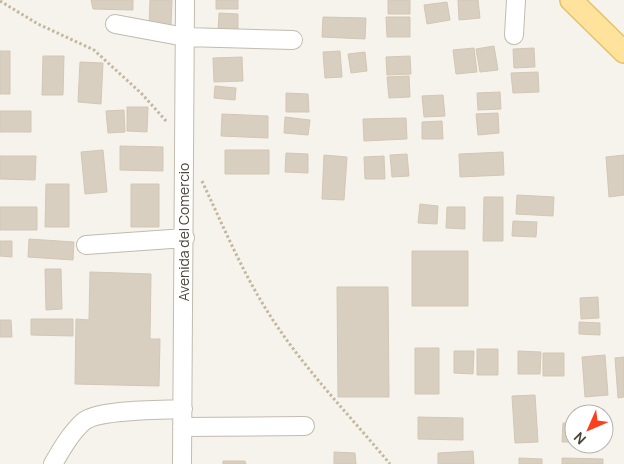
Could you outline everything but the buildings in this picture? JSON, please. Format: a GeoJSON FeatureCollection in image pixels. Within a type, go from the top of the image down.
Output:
{"type":"FeatureCollection","features":[{"type":"Feature","properties":{"kind":"main road"},"geometry":{"type":"LineString","coordinates":[[576,2],[624,52]]}},
{"type":"Feature","properties":{"kind":"street","name":"Avenida del Comercio"},"geometry":{"type":"LineString","coordinates":[[182,464],[185,238],[183,141],[185,0]]}},
{"type":"Feature","properties":{"kind":"street"},"geometry":{"type":"LineString","coordinates":[[514,35],[516,0]]}},
{"type":"Feature","properties":{"kind":"street"},"geometry":{"type":"LineString","coordinates":[[116,24],[185,37],[292,40]]}},
{"type":"Feature","properties":{"kind":"street"},"geometry":{"type":"LineString","coordinates":[[86,245],[185,238]]}},
{"type":"Feature","properties":{"kind":"street"},"geometry":{"type":"LineString","coordinates":[[53,464],[64,446],[84,421],[120,411],[182,418],[305,426]]}},
{"type":"Feature","properties":{"kind":"path"},"geometry":{"type":"LineString","coordinates":[[0,1],[38,24],[94,50],[142,94],[183,141]]}},
{"type":"Feature","properties":{"kind":"path"},"geometry":{"type":"LineString","coordinates":[[199,175],[242,268],[276,325],[307,368],[390,464]]}}]}
